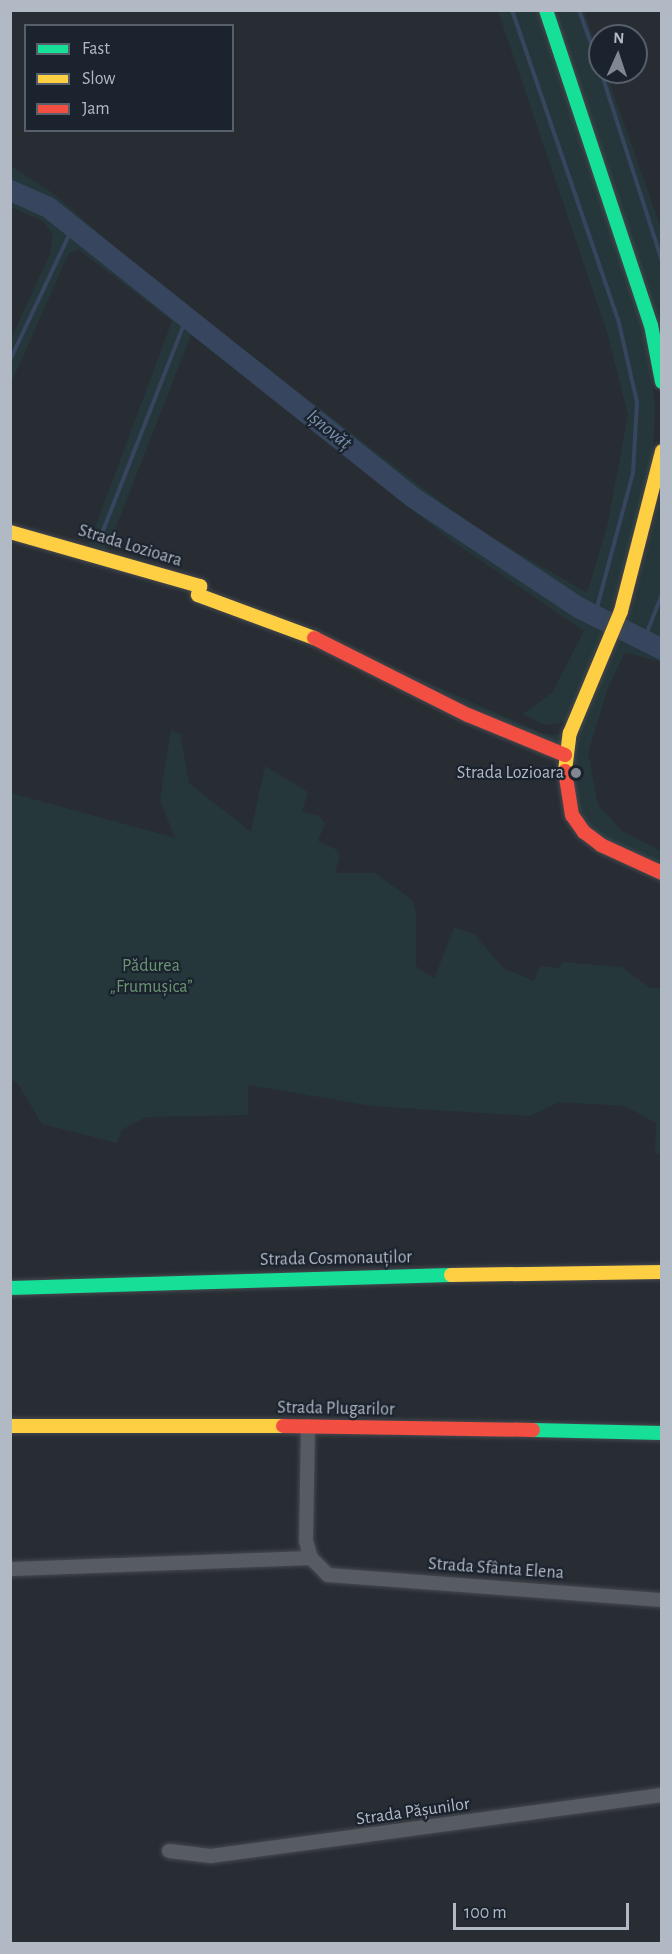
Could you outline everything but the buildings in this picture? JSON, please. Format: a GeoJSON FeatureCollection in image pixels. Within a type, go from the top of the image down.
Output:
{"type":"FeatureCollection","features":[{"type":"Feature","properties":{"kind":"street"},"geometry":{"type":"LineString","coordinates":[[546,10],[651,325],[662,382]]}},
{"type":"Feature","properties":{"kind":"street"},"geometry":{"type":"LineString","coordinates":[[662,451],[651,506],[621,611],[570,733],[565,755],[565,795],[572,815],[584,832],[601,845],[662,873]]}},
{"type":"Feature","properties":{"kind":"street","name":"Strada Lozioara"},"geometry":{"type":"LineString","coordinates":[[10,532],[200,586],[198,595],[323,642],[468,715],[565,755]]}},
{"type":"Feature","properties":{"kind":"street","name":"Strada Cosmonauților"},"geometry":{"type":"LineString","coordinates":[[10,1288],[327,1277],[662,1272]]}},
{"type":"Feature","properties":{"kind":"street","name":"Strada Plugarilor"},"geometry":{"type":"LineString","coordinates":[[10,1426],[308,1426],[662,1433]]}},
{"type":"Feature","properties":{"kind":"street"},"geometry":{"type":"LineString","coordinates":[[13,1569],[310,1558],[306,1541],[308,1426]]}},
{"type":"Feature","properties":{"kind":"street","name":"Strada Sfânta Elena"},"geometry":{"type":"LineString","coordinates":[[310,1558],[328,1575],[662,1600]]}},
{"type":"Feature","properties":{"kind":"street","name":"Strada Pășunilor"},"geometry":{"type":"LineString","coordinates":[[169,1851],[211,1856],[662,1795]]}},
{"type":"Feature","properties":{"kind":"green space"},"geometry":{"type":"Polygon","coordinates":[[[498,11],[537,11],[643,324],[655,406],[653,457],[614,601],[568,722],[545,725],[523,714],[552,693],[584,631],[448,538],[191,335],[107,550],[89,544],[172,321],[78,249],[69,253],[11,383],[11,339],[50,254],[53,234],[43,221],[11,207],[11,166],[54,194],[143,272],[472,526],[587,593],[608,523],[628,415],[607,332],[498,11]]]}},
{"type":"Feature","properties":{"kind":"green space"},"geometry":{"type":"Polygon","coordinates":[[[555,11],[584,11],[589,24],[588,84],[610,84],[660,226],[661,330],[555,11]]]}},
{"type":"Feature","properties":{"kind":"green space"},"geometry":{"type":"Polygon","coordinates":[[[661,495],[661,662],[625,652],[607,690],[588,753],[598,805],[622,831],[661,851],[661,866],[590,831],[572,796],[570,775],[580,730],[630,614],[661,495]]]}},
{"type":"Feature","properties":{"kind":"green space"},"geometry":{"type":"Polygon","coordinates":[[[383,663],[544,734],[565,735],[560,748],[383,663]]]}},
{"type":"Feature","properties":{"kind":"green space","name":"Pădurea „Frumușica”"},"geometry":{"type":"Polygon","coordinates":[[[171,730],[180,734],[189,783],[251,832],[265,766],[308,792],[302,812],[319,816],[325,823],[318,841],[337,850],[340,855],[335,873],[375,873],[412,900],[416,912],[416,966],[434,979],[454,928],[474,934],[503,968],[534,981],[540,966],[560,968],[562,962],[622,967],[650,988],[661,988],[661,1154],[655,1153],[656,1123],[625,1106],[559,1102],[530,1116],[372,1106],[248,1085],[248,1115],[146,1117],[121,1130],[117,1143],[42,1124],[18,1084],[11,1079],[11,793],[175,838],[160,800],[171,730]]]}},
{"type":"Feature","properties":{"kind":"waterway"},"geometry":{"type":"LineString","coordinates":[[512,10],[618,319],[637,402],[633,473],[595,615]]}},
{"type":"Feature","properties":{"kind":"waterway"},"geometry":{"type":"LineString","coordinates":[[579,10],[588,35]]}},
{"type":"Feature","properties":{"kind":"waterway"},"geometry":{"type":"LineString","coordinates":[[605,84],[662,261]]}},
{"type":"Feature","properties":{"kind":"waterway","name":"Ișnovăț"},"geometry":{"type":"LineString","coordinates":[[10,190],[48,207],[411,496],[578,607],[662,649]]}},
{"type":"Feature","properties":{"kind":"waterway"},"geometry":{"type":"LineString","coordinates":[[10,360],[73,227]]}},
{"type":"Feature","properties":{"kind":"waterway"},"geometry":{"type":"LineString","coordinates":[[99,541],[187,317]]}},
{"type":"Feature","properties":{"kind":"waterway"},"geometry":{"type":"LineString","coordinates":[[644,640],[662,594]]}},
{"type":"Feature","properties":{"kind":"traffic: fast"},"geometry":{"type":"LineString","coordinates":[[546,10],[651,325],[662,382]]}},
{"type":"Feature","properties":{"kind":"traffic: fast"},"geometry":{"type":"LineString","coordinates":[[10,1288],[451,1275]]}},
{"type":"Feature","properties":{"kind":"traffic: fast"},"geometry":{"type":"LineString","coordinates":[[533,1430],[662,1433]]}},
{"type":"Feature","properties":{"kind":"traffic: slow"},"geometry":{"type":"LineString","coordinates":[[565,771],[570,733],[621,611],[662,451]]}},
{"type":"Feature","properties":{"kind":"traffic: slow"},"geometry":{"type":"LineString","coordinates":[[10,532],[200,586],[198,595],[314,638]]}},
{"type":"Feature","properties":{"kind":"traffic: slow"},"geometry":{"type":"LineString","coordinates":[[451,1275],[662,1272]]}},
{"type":"Feature","properties":{"kind":"traffic: slow"},"geometry":{"type":"LineString","coordinates":[[10,1426],[283,1426]]}},
{"type":"Feature","properties":{"kind":"traffic: jam"},"geometry":{"type":"LineString","coordinates":[[314,638],[468,715],[565,755]]}},
{"type":"Feature","properties":{"kind":"traffic: jam"},"geometry":{"type":"LineString","coordinates":[[565,771],[572,815],[584,832],[601,845],[662,873]]}},
{"type":"Feature","properties":{"kind":"traffic: jam"},"geometry":{"type":"LineString","coordinates":[[283,1426],[533,1430]]}},
{"type":"Feature","properties":{"kind":"place","name":"Strada Lozioara"},"geometry":{"type":"Point","coordinates":[576,773]}}]}
